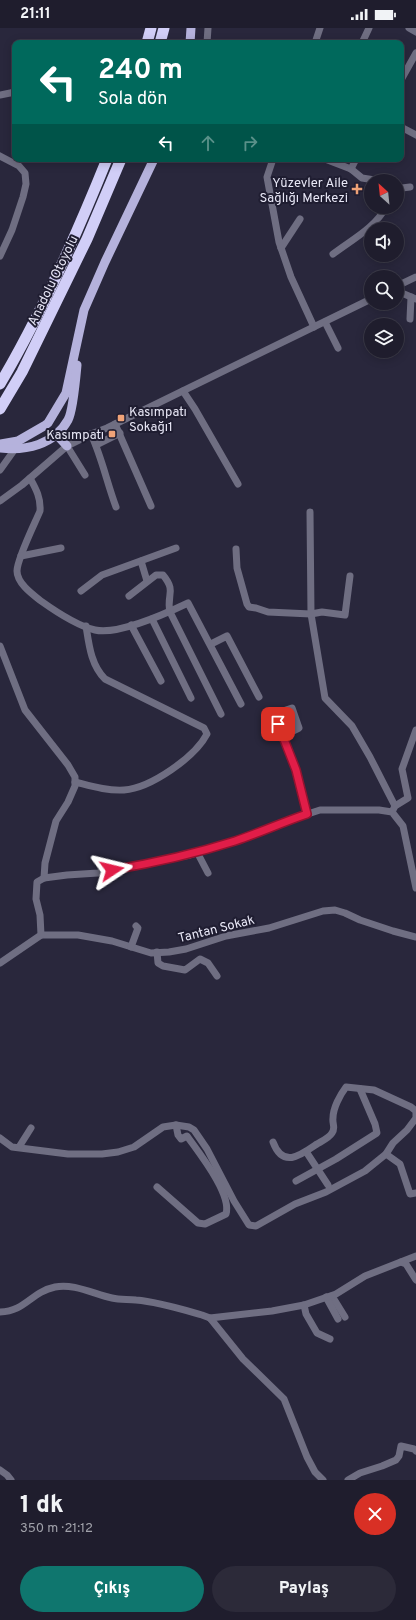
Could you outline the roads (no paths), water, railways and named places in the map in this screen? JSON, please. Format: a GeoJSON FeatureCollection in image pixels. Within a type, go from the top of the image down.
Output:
{"type":"FeatureCollection","features":[{"type":"Feature","properties":{"kind":"highway"},"geometry":{"type":"LineString","coordinates":[[148,40],[151,28]]}},
{"type":"Feature","properties":{"kind":"highway"},"geometry":{"type":"LineString","coordinates":[[161,40],[164,28]]}},
{"type":"Feature","properties":{"kind":"highway","name":"Anadolu Otoyolu"},"geometry":{"type":"LineString","coordinates":[[0,384],[29,330],[76,234],[106,162]]}},
{"type":"Feature","properties":{"kind":"highway","name":"Anadolu Otoyolu"},"geometry":{"type":"LineString","coordinates":[[0,409],[25,366],[84,246],[120,162]]}},
{"type":"Feature","properties":{"kind":"main road"},"geometry":{"type":"LineString","coordinates":[[190,40],[191,28]]}},
{"type":"Feature","properties":{"kind":"main road"},"geometry":{"type":"LineString","coordinates":[[47,441],[44,432],[46,425],[66,393],[84,310],[153,162]]}},
{"type":"Feature","properties":{"kind":"main road"},"geometry":{"type":"LineString","coordinates":[[0,448],[15,450],[36,447],[47,441],[59,431],[68,419],[76,377],[78,335]]}},
{"type":"Feature","properties":{"kind":"main road"},"geometry":{"type":"LineString","coordinates":[[0,444],[18,442],[46,425],[54,423],[67,446]]}},
{"type":"Feature","properties":{"kind":"street"},"geometry":{"type":"LineString","coordinates":[[207,40],[208,28]]}},
{"type":"Feature","properties":{"kind":"street"},"geometry":{"type":"LineString","coordinates":[[316,40],[320,28]]}},
{"type":"Feature","properties":{"kind":"street"},"geometry":{"type":"LineString","coordinates":[[363,40],[369,28]]}},
{"type":"Feature","properties":{"kind":"street"},"geometry":{"type":"LineString","coordinates":[[409,28],[416,32]]}},
{"type":"Feature","properties":{"kind":"street"},"geometry":{"type":"LineString","coordinates":[[404,75],[416,53]]}},
{"type":"Feature","properties":{"kind":"street"},"geometry":{"type":"LineString","coordinates":[[0,95],[12,93]]}},
{"type":"Feature","properties":{"kind":"street"},"geometry":{"type":"LineString","coordinates":[[404,129],[416,135]]}},
{"type":"Feature","properties":{"kind":"street"},"geometry":{"type":"LineString","coordinates":[[0,156],[19,166],[25,173],[26,184],[12,230],[0,256]]}},
{"type":"Feature","properties":{"kind":"street"},"geometry":{"type":"LineString","coordinates":[[272,162],[267,177],[273,214],[281,248],[290,277],[314,327]]}},
{"type":"Feature","properties":{"kind":"street"},"geometry":{"type":"LineString","coordinates":[[333,162],[351,169],[364,178]]}},
{"type":"Feature","properties":{"kind":"street"},"geometry":{"type":"LineString","coordinates":[[351,169],[354,162]]}},
{"type":"Feature","properties":{"kind":"street"},"geometry":{"type":"LineString","coordinates":[[404,188],[410,187]]}},
{"type":"Feature","properties":{"kind":"street"},"geometry":{"type":"LineString","coordinates":[[333,254],[381,217],[382,214]]}},
{"type":"Feature","properties":{"kind":"street"},"geometry":{"type":"LineString","coordinates":[[281,248],[300,219]]}},
{"type":"Feature","properties":{"kind":"street"},"geometry":{"type":"LineString","coordinates":[[404,283],[416,277]]}},
{"type":"Feature","properties":{"kind":"street"},"geometry":{"type":"LineString","coordinates":[[404,294],[414,298],[410,319]]}},
{"type":"Feature","properties":{"kind":"street"},"geometry":{"type":"LineString","coordinates":[[0,501],[30,478],[67,446],[364,302]]}},
{"type":"Feature","properties":{"kind":"street"},"geometry":{"type":"LineString","coordinates":[[325,322],[338,348]]}},
{"type":"Feature","properties":{"kind":"street"},"geometry":{"type":"LineString","coordinates":[[183,391],[196,409],[238,484]]}},
{"type":"Feature","properties":{"kind":"street"},"geometry":{"type":"LineString","coordinates":[[115,424],[151,506]]}},
{"type":"Feature","properties":{"kind":"street"},"geometry":{"type":"LineString","coordinates":[[96,445],[120,433]]}},
{"type":"Feature","properties":{"kind":"street"},"geometry":{"type":"LineString","coordinates":[[91,434],[96,445],[116,508]]}},
{"type":"Feature","properties":{"kind":"street"},"geometry":{"type":"LineString","coordinates":[[67,446],[85,475]]}},
{"type":"Feature","properties":{"kind":"street"},"geometry":{"type":"LineString","coordinates":[[0,470],[15,450]]}},
{"type":"Feature","properties":{"kind":"street"},"geometry":{"type":"LineString","coordinates":[[30,478],[38,494],[40,511],[21,556],[17,572],[22,583],[47,605],[95,630],[104,630],[131,625],[152,619],[188,603],[241,704]]}},
{"type":"Feature","properties":{"kind":"street"},"geometry":{"type":"LineString","coordinates":[[310,512],[311,614],[325,698],[352,726],[370,756],[403,826],[416,888]]}},
{"type":"Feature","properties":{"kind":"street"},"geometry":{"type":"LineString","coordinates":[[21,556],[61,548]]}},
{"type":"Feature","properties":{"kind":"street"},"geometry":{"type":"LineString","coordinates":[[81,591],[102,575],[176,548]]}},
{"type":"Feature","properties":{"kind":"street"},"geometry":{"type":"LineString","coordinates":[[236,549],[241,584],[249,607],[268,612],[311,614],[322,612],[345,616],[350,576]]}},
{"type":"Feature","properties":{"kind":"street"},"geometry":{"type":"LineString","coordinates":[[141,561],[147,581]]}},
{"type":"Feature","properties":{"kind":"street"},"geometry":{"type":"LineString","coordinates":[[129,596],[156,575],[163,576],[170,584],[171,592],[168,605],[170,612],[221,714]]}},
{"type":"Feature","properties":{"kind":"street"},"geometry":{"type":"LineString","coordinates":[[152,619],[191,698]]}},
{"type":"Feature","properties":{"kind":"street"},"geometry":{"type":"LineString","coordinates":[[131,625],[161,681]]}},
{"type":"Feature","properties":{"kind":"street"},"geometry":{"type":"LineString","coordinates":[[75,782],[103,789],[125,790],[136,787],[177,767],[197,749],[207,734],[204,728],[105,679],[100,674],[92,658],[86,626]]}},
{"type":"Feature","properties":{"kind":"street"},"geometry":{"type":"LineString","coordinates":[[210,644],[227,636],[259,697]]}},
{"type":"Feature","properties":{"kind":"street"},"geometry":{"type":"LineString","coordinates":[[0,646],[25,710],[68,765],[75,777],[75,786],[68,802],[56,821],[44,878]]}},
{"type":"Feature","properties":{"kind":"street"},"geometry":{"type":"LineString","coordinates":[[0,963],[41,935],[40,915],[36,900],[36,890],[37,882],[44,878],[98,873],[154,863],[237,841],[280,823],[320,810],[394,809],[408,798],[402,769],[416,730]]}},
{"type":"Feature","properties":{"kind":"street"},"geometry":{"type":"LineString","coordinates":[[284,736],[296,770],[307,814]]}},
{"type":"Feature","properties":{"kind":"street"},"geometry":{"type":"LineString","coordinates":[[197,852],[208,873]]}},
{"type":"Feature","properties":{"kind":"street","name":"Tantan Sokak"},"geometry":{"type":"LineString","coordinates":[[41,935],[78,935],[112,941],[151,953],[186,949],[226,936],[269,928],[323,911],[335,910],[360,920],[416,937]]}},
{"type":"Feature","properties":{"kind":"street"},"geometry":{"type":"LineString","coordinates":[[131,947],[138,928],[136,926]]}},
{"type":"Feature","properties":{"kind":"street"},"geometry":{"type":"LineString","coordinates":[[196,946],[200,959]]}},
{"type":"Feature","properties":{"kind":"street"},"geometry":{"type":"LineString","coordinates":[[157,952],[158,963],[163,966],[185,970],[200,959]]}},
{"type":"Feature","properties":{"kind":"street"},"geometry":{"type":"LineString","coordinates":[[200,959],[208,963],[217,976]]}},
{"type":"Feature","properties":{"kind":"street"},"geometry":{"type":"LineString","coordinates":[[0,1138],[12,1147],[68,1154],[102,1154],[118,1152],[134,1147],[163,1127],[176,1125],[194,1130],[207,1149],[234,1201],[249,1225],[256,1226],[295,1204],[341,1185],[365,1171],[386,1154],[393,1143],[407,1130],[416,1118],[416,1111],[389,1096],[374,1090],[346,1087],[340,1094],[332,1119],[335,1128],[332,1133],[307,1153],[292,1158],[284,1157],[278,1152],[273,1142]]}},
{"type":"Feature","properties":{"kind":"street"},"geometry":{"type":"LineString","coordinates":[[296,1181],[377,1133],[375,1124],[360,1089]]}},
{"type":"Feature","properties":{"kind":"street"},"geometry":{"type":"LineString","coordinates":[[157,1187],[198,1223],[205,1224],[226,1214],[227,1209],[225,1198],[215,1178],[187,1136],[181,1139],[178,1135],[176,1125]]}},
{"type":"Feature","properties":{"kind":"street"},"geometry":{"type":"LineString","coordinates":[[19,1147],[31,1128]]}},
{"type":"Feature","properties":{"kind":"street"},"geometry":{"type":"LineString","coordinates":[[307,1153],[328,1185]]}},
{"type":"Feature","properties":{"kind":"street"},"geometry":{"type":"LineString","coordinates":[[386,1154],[400,1164],[410,1194],[416,1193]]}},
{"type":"Feature","properties":{"kind":"street"},"geometry":{"type":"LineString","coordinates":[[0,1312],[11,1311],[22,1306],[30,1298],[43,1290],[56,1286],[72,1288],[114,1299],[152,1302],[210,1318],[272,1311],[304,1305],[329,1297],[348,1288],[365,1276],[416,1256]]}},
{"type":"Feature","properties":{"kind":"street"},"geometry":{"type":"LineString","coordinates":[[401,1262],[406,1264],[416,1280]]}},
{"type":"Feature","properties":{"kind":"street"},"geometry":{"type":"LineString","coordinates":[[329,1297],[342,1318]]}},
{"type":"Feature","properties":{"kind":"street"},"geometry":{"type":"LineString","coordinates":[[304,1305],[306,1314],[317,1333],[330,1339]]}},
{"type":"Feature","properties":{"kind":"street"},"geometry":{"type":"LineString","coordinates":[[210,1318],[243,1359],[284,1399],[307,1457],[315,1472],[323,1480]]}},
{"type":"Feature","properties":{"kind":"street"},"geometry":{"type":"LineString","coordinates":[[348,1480],[360,1472],[382,1466],[396,1460],[399,1456],[401,1446],[414,1449],[416,1451]]}},
{"type":"Feature","properties":{"kind":"street"},"geometry":{"type":"LineString","coordinates":[[0,1470],[12,1480]]}},
{"type":"Feature","properties":{"kind":"place","name":"Yüzevler Aile Sağlığı Merkezi"},"geometry":{"type":"Point","coordinates":[357,189]}},
{"type":"Feature","properties":{"kind":"place","name":"Kasımpatı Sokağı1"},"geometry":{"type":"Point","coordinates":[121,418]}},
{"type":"Feature","properties":{"kind":"place","name":"Kasımpatı"},"geometry":{"type":"Point","coordinates":[112,434]}}]}
